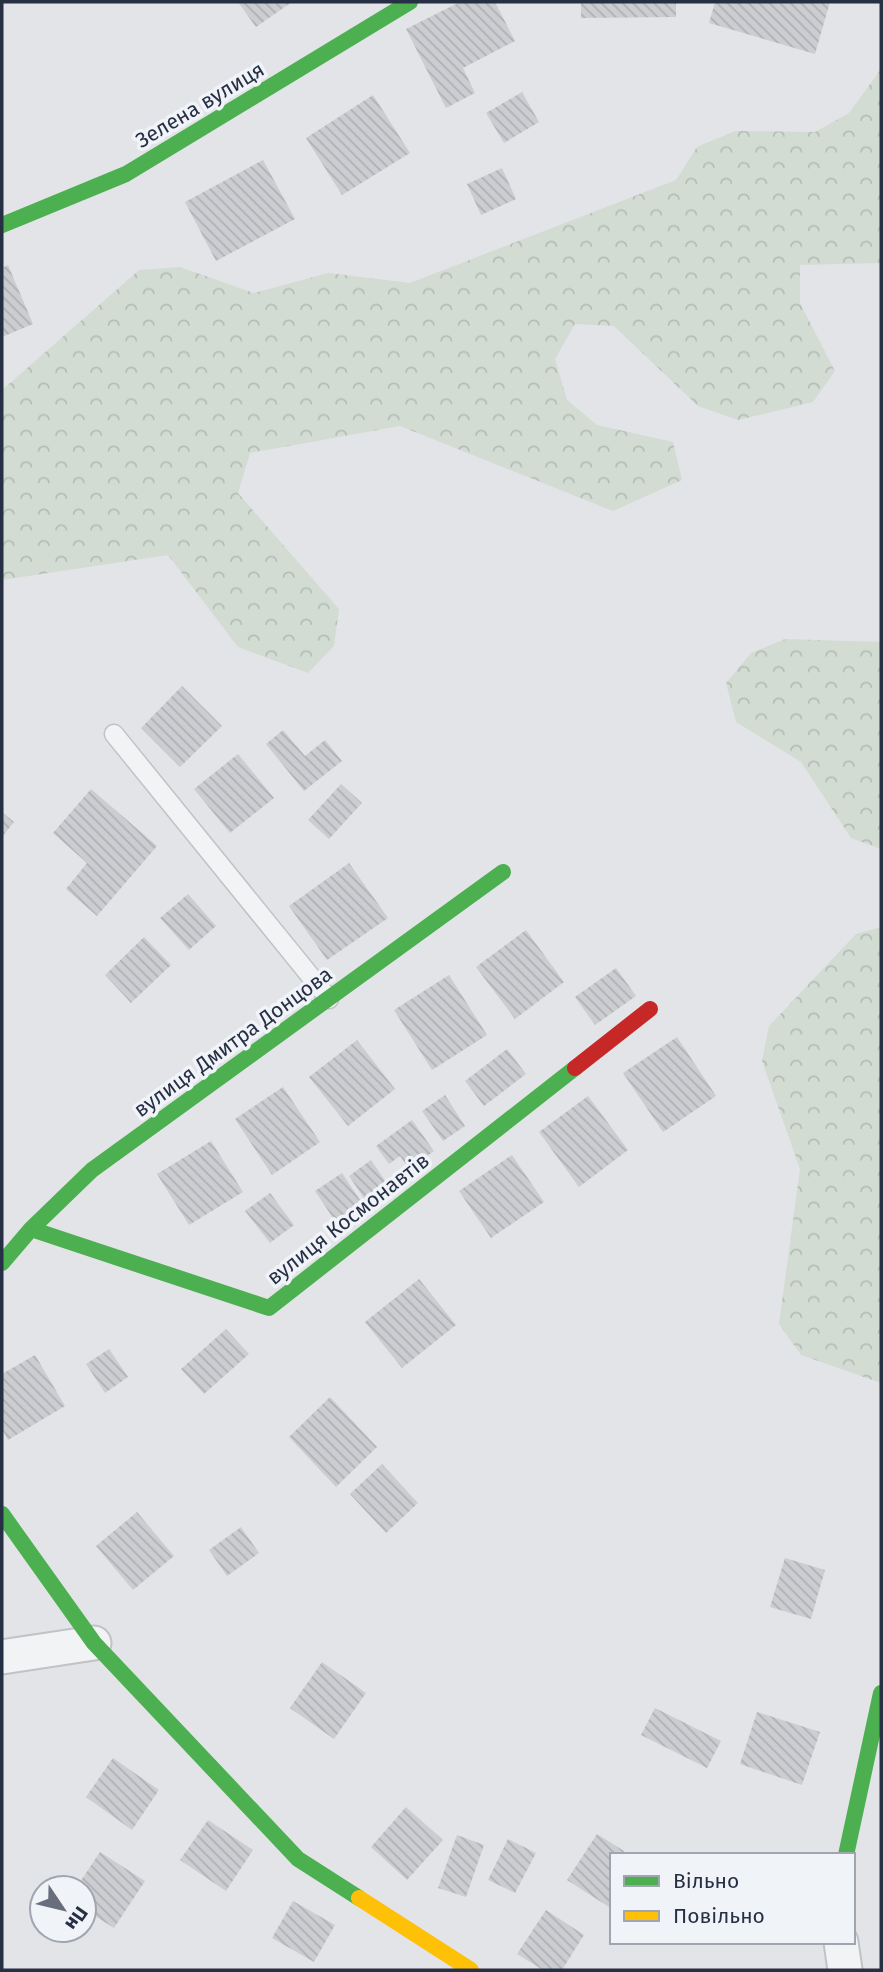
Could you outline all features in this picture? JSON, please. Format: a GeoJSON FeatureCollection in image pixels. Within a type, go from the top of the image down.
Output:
{"type":"FeatureCollection","features":[{"type":"Feature","properties":{"kind":"street","name":"Зелена вулиця"},"geometry":{"type":"LineString","coordinates":[[2,225],[11,218],[126,174],[410,2]]}},
{"type":"Feature","properties":{"kind":"street","name":"вулиця Дмитра Донцова"},"geometry":{"type":"LineString","coordinates":[[2,1263],[31,1229],[92,1170],[503,872]]}},
{"type":"Feature","properties":{"kind":"street","name":"вулиця Космонавтів"},"geometry":{"type":"LineString","coordinates":[[31,1229],[269,1308],[650,1009]]}},
{"type":"Feature","properties":{"kind":"street"},"geometry":{"type":"LineString","coordinates":[[2,1514],[94,1643],[298,1859],[471,1970]]}},
{"type":"Feature","properties":{"kind":"street"},"geometry":{"type":"LineString","coordinates":[[2,1657],[94,1643]]}},
{"type":"Feature","properties":{"kind":"street"},"geometry":{"type":"LineString","coordinates":[[846,1853],[881,1693]]}},
{"type":"Feature","properties":{"kind":"street"},"geometry":{"type":"LineString","coordinates":[[841,1944],[845,1970]]}},
{"type":"Feature","properties":{"kind":"lane"},"geometry":{"type":"LineString","coordinates":[[114,734],[329,999]]}},
{"type":"Feature","properties":{"kind":"green space"},"geometry":{"type":"Polygon","coordinates":[[[881,69],[881,263],[800,265],[800,303],[835,371],[813,402],[738,420],[698,406],[614,326],[575,324],[555,359],[567,400],[597,425],[673,442],[682,480],[613,511],[400,426],[250,453],[238,493],[339,609],[334,646],[308,673],[238,647],[168,555],[2,580],[2,390],[139,270],[180,267],[254,293],[328,273],[410,283],[676,180],[697,147],[735,131],[815,132],[849,113],[881,69]]]}},
{"type":"Feature","properties":{"kind":"green space"},"geometry":{"type":"Polygon","coordinates":[[[785,639],[881,642],[881,849],[851,838],[801,762],[736,722],[726,683],[751,653],[785,639]]]}},
{"type":"Feature","properties":{"kind":"green space"},"geometry":{"type":"Polygon","coordinates":[[[881,927],[881,1383],[801,1355],[779,1324],[800,1169],[762,1061],[769,1026],[856,934],[881,927]]]}},
{"type":"Feature","properties":{"kind":"building"},"geometry":{"type":"Polygon","coordinates":[[[238,2],[292,2],[256,27],[238,2]]]}},
{"type":"Feature","properties":{"kind":"building"},"geometry":{"type":"Polygon","coordinates":[[[460,2],[495,2],[515,41],[463,68],[475,93],[446,108],[406,29],[460,2]]]}},
{"type":"Feature","properties":{"kind":"building"},"geometry":{"type":"Polygon","coordinates":[[[581,2],[676,2],[676,17],[581,18],[581,2]]]}},
{"type":"Feature","properties":{"kind":"building"},"geometry":{"type":"Polygon","coordinates":[[[715,2],[830,2],[815,54],[709,23],[715,2]]]}},
{"type":"Feature","properties":{"kind":"building"},"geometry":{"type":"Polygon","coordinates":[[[522,92],[539,122],[504,143],[486,113],[522,92]]]}},
{"type":"Feature","properties":{"kind":"building"},"geometry":{"type":"Polygon","coordinates":[[[373,95],[410,153],[342,195],[306,138],[373,95]]]}},
{"type":"Feature","properties":{"kind":"building"},"geometry":{"type":"Polygon","coordinates":[[[263,160],[295,219],[216,261],[185,202],[263,160]]]}},
{"type":"Feature","properties":{"kind":"building"},"geometry":{"type":"Polygon","coordinates":[[[502,168],[516,199],[481,215],[467,184],[502,168]]]}},
{"type":"Feature","properties":{"kind":"building"},"geometry":{"type":"Polygon","coordinates":[[[8,265],[33,324],[2,337],[2,268],[8,265]]]}},
{"type":"Feature","properties":{"kind":"building"},"geometry":{"type":"Polygon","coordinates":[[[182,686],[222,726],[180,767],[141,728],[182,686]]]}},
{"type":"Feature","properties":{"kind":"building"},"geometry":{"type":"Polygon","coordinates":[[[283,730],[305,756],[325,740],[342,761],[304,791],[266,744],[283,730]]]}},
{"type":"Feature","properties":{"kind":"building"},"geometry":{"type":"Polygon","coordinates":[[[238,754],[274,798],[230,833],[194,789],[238,754]]]}},
{"type":"Feature","properties":{"kind":"building"},"geometry":{"type":"Polygon","coordinates":[[[341,784],[362,803],[329,839],[308,820],[341,784]]]}},
{"type":"Feature","properties":{"kind":"building"},"geometry":{"type":"Polygon","coordinates":[[[91,789],[157,846],[97,916],[66,889],[87,863],[53,833],[91,789]]]}},
{"type":"Feature","properties":{"kind":"building"},"geometry":{"type":"Polygon","coordinates":[[[2,812],[14,822],[2,837],[2,812]]]}},
{"type":"Feature","properties":{"kind":"building"},"geometry":{"type":"Polygon","coordinates":[[[349,863],[388,918],[327,960],[289,906],[349,863]]]}},
{"type":"Feature","properties":{"kind":"building"},"geometry":{"type":"Polygon","coordinates":[[[188,894],[216,926],[189,950],[160,918],[188,894]]]}},
{"type":"Feature","properties":{"kind":"building"},"geometry":{"type":"Polygon","coordinates":[[[526,930],[564,982],[515,1019],[476,967],[526,930]]]}},
{"type":"Feature","properties":{"kind":"building"},"geometry":{"type":"Polygon","coordinates":[[[144,937],[171,965],[131,1003],[105,975],[144,937]]]}},
{"type":"Feature","properties":{"kind":"building"},"geometry":{"type":"Polygon","coordinates":[[[616,968],[636,996],[595,1025],[575,997],[616,968]]]}},
{"type":"Feature","properties":{"kind":"building"},"geometry":{"type":"Polygon","coordinates":[[[449,975],[487,1035],[432,1070],[394,1010],[449,975]]]}},
{"type":"Feature","properties":{"kind":"building"},"geometry":{"type":"Polygon","coordinates":[[[677,1037],[716,1096],[663,1132],[623,1073],[677,1037]]]}},
{"type":"Feature","properties":{"kind":"building"},"geometry":{"type":"Polygon","coordinates":[[[357,1040],[395,1089],[348,1126],[309,1077],[357,1040]]]}},
{"type":"Feature","properties":{"kind":"building"},"geometry":{"type":"Polygon","coordinates":[[[507,1049],[526,1074],[484,1106],[465,1081],[507,1049]]]}},
{"type":"Feature","properties":{"kind":"building"},"geometry":{"type":"Polygon","coordinates":[[[283,1087],[320,1142],[272,1175],[235,1119],[283,1087]]]}},
{"type":"Feature","properties":{"kind":"building"},"geometry":{"type":"Polygon","coordinates":[[[445,1095],[465,1126],[443,1141],[422,1111],[445,1095]]]}},
{"type":"Feature","properties":{"kind":"building"},"geometry":{"type":"Polygon","coordinates":[[[588,1096],[628,1150],[579,1187],[539,1132],[588,1096]]]}},
{"type":"Feature","properties":{"kind":"building"},"geometry":{"type":"Polygon","coordinates":[[[412,1120],[434,1151],[409,1169],[400,1156],[389,1164],[376,1146],[412,1120]]]}},
{"type":"Feature","properties":{"kind":"building"},"geometry":{"type":"Polygon","coordinates":[[[211,1141],[243,1192],[189,1225],[157,1174],[211,1141]]]}},
{"type":"Feature","properties":{"kind":"building"},"geometry":{"type":"Polygon","coordinates":[[[512,1155],[544,1202],[491,1238],[459,1191],[512,1155]]]}},
{"type":"Feature","properties":{"kind":"building"},"geometry":{"type":"Polygon","coordinates":[[[371,1160],[392,1191],[370,1207],[349,1176],[371,1160]]]}},
{"type":"Feature","properties":{"kind":"building"},"geometry":{"type":"Polygon","coordinates":[[[342,1173],[364,1206],[337,1224],[315,1191],[342,1173]]]}},
{"type":"Feature","properties":{"kind":"building"},"geometry":{"type":"Polygon","coordinates":[[[270,1193],[294,1225],[270,1243],[245,1211],[270,1193]]]}},
{"type":"Feature","properties":{"kind":"building"},"geometry":{"type":"Polygon","coordinates":[[[419,1279],[456,1325],[402,1368],[365,1322],[419,1279]]]}},
{"type":"Feature","properties":{"kind":"building"},"geometry":{"type":"Polygon","coordinates":[[[226,1329],[249,1354],[204,1394],[181,1369],[226,1329]]]}},
{"type":"Feature","properties":{"kind":"building"},"geometry":{"type":"Polygon","coordinates":[[[109,1349],[128,1377],[105,1393],[86,1364],[109,1349]]]}},
{"type":"Feature","properties":{"kind":"building"},"geometry":{"type":"Polygon","coordinates":[[[35,1355],[65,1406],[8,1440],[2,1429],[2,1374],[35,1355]]]}},
{"type":"Feature","properties":{"kind":"building"},"geometry":{"type":"Polygon","coordinates":[[[330,1397],[377,1447],[336,1487],[289,1437],[330,1397]]]}},
{"type":"Feature","properties":{"kind":"building"},"geometry":{"type":"Polygon","coordinates":[[[382,1464],[418,1503],[386,1533],[350,1494],[382,1464]]]}},
{"type":"Feature","properties":{"kind":"building"},"geometry":{"type":"Polygon","coordinates":[[[137,1512],[174,1556],[133,1590],[96,1546],[137,1512]]]}},
{"type":"Feature","properties":{"kind":"building"},"geometry":{"type":"Polygon","coordinates":[[[241,1527],[259,1553],[227,1576],[209,1550],[241,1527]]]}},
{"type":"Feature","properties":{"kind":"building"},"geometry":{"type":"Polygon","coordinates":[[[785,1558],[825,1570],[811,1619],[770,1607],[785,1558]]]}},
{"type":"Feature","properties":{"kind":"building"},"geometry":{"type":"Polygon","coordinates":[[[322,1662],[366,1693],[334,1739],[290,1708],[322,1662]]]}},
{"type":"Feature","properties":{"kind":"building"},"geometry":{"type":"Polygon","coordinates":[[[655,1708],[721,1741],[707,1768],[641,1735],[655,1708]]]}},
{"type":"Feature","properties":{"kind":"building"},"geometry":{"type":"Polygon","coordinates":[[[757,1712],[820,1732],[802,1785],[740,1764],[757,1712]]]}},
{"type":"Feature","properties":{"kind":"building"},"geometry":{"type":"Polygon","coordinates":[[[113,1758],[159,1790],[132,1830],[86,1797],[113,1758]]]}},
{"type":"Feature","properties":{"kind":"building"},"geometry":{"type":"Polygon","coordinates":[[[406,1807],[443,1840],[407,1880],[371,1847],[406,1807]]]}},
{"type":"Feature","properties":{"kind":"building"},"geometry":{"type":"Polygon","coordinates":[[[208,1820],[253,1850],[226,1891],[180,1860],[208,1820]]]}},
{"type":"Feature","properties":{"kind":"building"},"geometry":{"type":"Polygon","coordinates":[[[597,1834],[624,1851],[610,1853],[610,1908],[567,1880],[597,1834]]]}},
{"type":"Feature","properties":{"kind":"building"},"geometry":{"type":"Polygon","coordinates":[[[457,1835],[484,1845],[466,1897],[438,1888],[457,1835]]]}},
{"type":"Feature","properties":{"kind":"building"},"geometry":{"type":"Polygon","coordinates":[[[508,1839],[536,1853],[515,1893],[488,1880],[508,1839]]]}},
{"type":"Feature","properties":{"kind":"building"},"geometry":{"type":"Polygon","coordinates":[[[100,1852],[145,1881],[114,1928],[98,1918],[98,1874],[85,1874],[100,1852]]]}},
{"type":"Feature","properties":{"kind":"building"},"geometry":{"type":"Polygon","coordinates":[[[293,1901],[335,1925],[314,1962],[272,1938],[293,1901]]]}},
{"type":"Feature","properties":{"kind":"building"},"geometry":{"type":"Polygon","coordinates":[[[546,1910],[584,1935],[562,1970],[543,1970],[517,1954],[546,1910]]]}},
{"type":"Feature","properties":{"kind":"traffic: fast"},"geometry":{"type":"LineString","coordinates":[[2,225],[126,174],[410,2]]}},
{"type":"Feature","properties":{"kind":"traffic: fast"},"geometry":{"type":"LineString","coordinates":[[2,1263],[31,1229],[92,1170],[503,872]]}},
{"type":"Feature","properties":{"kind":"traffic: fast"},"geometry":{"type":"LineString","coordinates":[[31,1229],[269,1308],[575,1068]]}},
{"type":"Feature","properties":{"kind":"traffic: fast"},"geometry":{"type":"LineString","coordinates":[[2,1514],[94,1643],[298,1859],[359,1898]]}},
{"type":"Feature","properties":{"kind":"traffic: fast"},"geometry":{"type":"LineString","coordinates":[[846,1853],[881,1693]]}},
{"type":"Feature","properties":{"kind":"traffic: slow"},"geometry":{"type":"LineString","coordinates":[[359,1898],[471,1970]]}},
{"type":"Feature","properties":{"kind":"traffic: jam"},"geometry":{"type":"LineString","coordinates":[[575,1068],[650,1009]]}}]}
